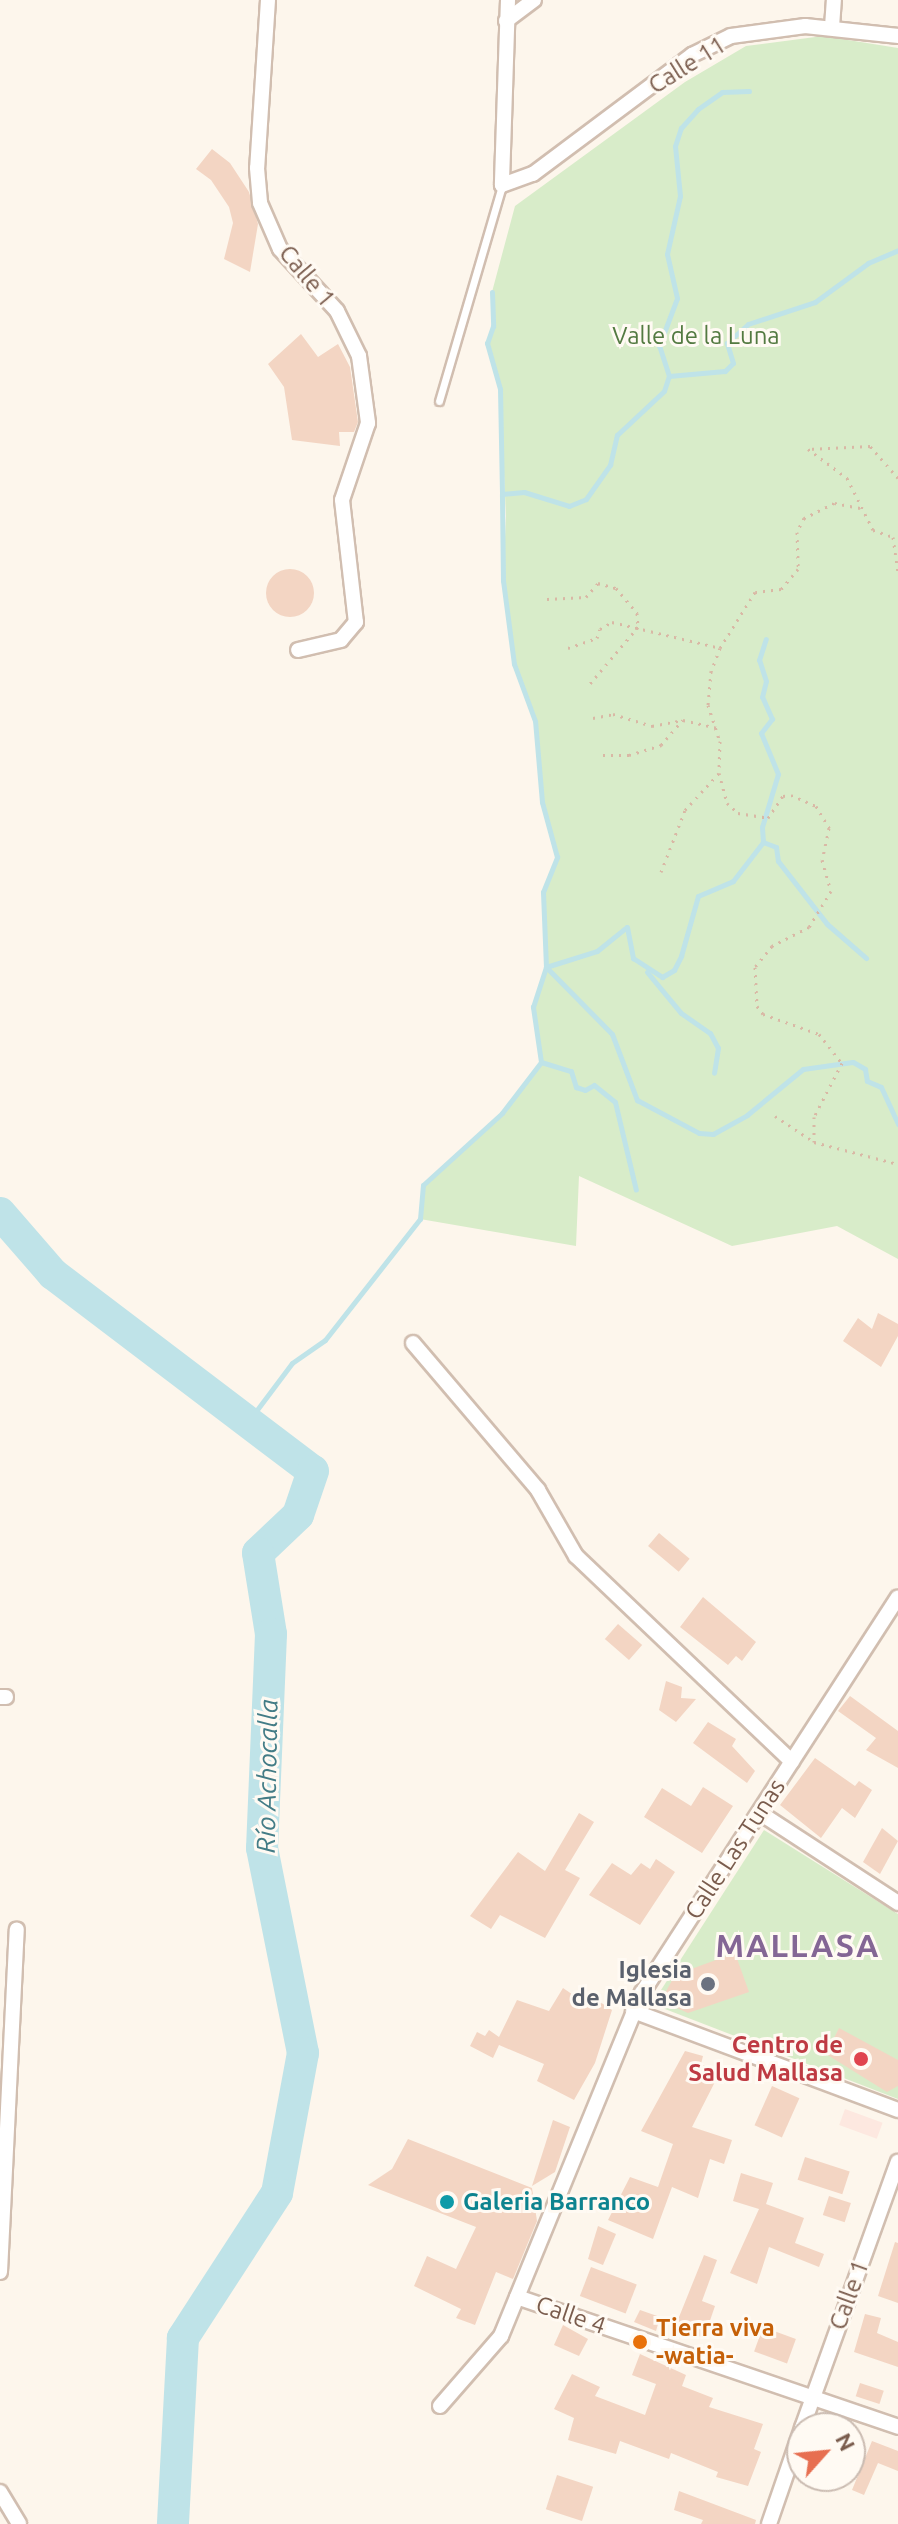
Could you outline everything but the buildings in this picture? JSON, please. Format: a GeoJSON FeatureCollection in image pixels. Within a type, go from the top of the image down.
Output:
{"type":"FeatureCollection","features":[{"type":"Feature","properties":{"kind":"street","name":"Calle 1"},"geometry":{"type":"LineString","coordinates":[[268,0],[257,168],[260,203],[280,249],[337,311],[359,356],[368,423],[342,500],[356,622],[341,640],[298,650]]}},
{"type":"Feature","properties":{"kind":"street"},"geometry":{"type":"LineString","coordinates":[[502,185],[508,0]]}},
{"type":"Feature","properties":{"kind":"street"},"geometry":{"type":"LineString","coordinates":[[506,21],[534,0]]}},
{"type":"Feature","properties":{"kind":"street"},"geometry":{"type":"LineString","coordinates":[[832,27],[834,0]]}},
{"type":"Feature","properties":{"kind":"street","name":"Calle 11"},"geometry":{"type":"LineString","coordinates":[[502,185],[533,174],[692,55],[731,36],[774,28],[832,27],[898,36]]}},
{"type":"Feature","properties":{"kind":"street"},"geometry":{"type":"LineString","coordinates":[[413,1343],[538,1490],[576,1556],[792,1762]]}},
{"type":"Feature","properties":{"kind":"street","name":"Calle Las Tunas"},"geometry":{"type":"LineString","coordinates":[[440,2406],[501,2336],[633,2011],[898,1598]]}},
{"type":"Feature","properties":{"kind":"street"},"geometry":{"type":"LineString","coordinates":[[760,1813],[898,1903]]}},
{"type":"Feature","properties":{"kind":"street"},"geometry":{"type":"LineString","coordinates":[[0,2272],[2,2172],[17,1929]]}},
{"type":"Feature","properties":{"kind":"street"},"geometry":{"type":"LineString","coordinates":[[633,2011],[898,2110]]}},
{"type":"Feature","properties":{"kind":"street","name":"Calle 1"},"geometry":{"type":"LineString","coordinates":[[807,2412],[898,2162]]}},
{"type":"Feature","properties":{"kind":"street","name":"Calle 4"},"geometry":{"type":"LineString","coordinates":[[517,2297],[898,2427]]}},
{"type":"Feature","properties":{"kind":"street","name":"Calle 1"},"geometry":{"type":"LineString","coordinates":[[769,2524],[786,2475]]}},
{"type":"Feature","properties":{"kind":"street"},"geometry":{"type":"LineString","coordinates":[[0,2492],[19,2524]]}},
{"type":"Feature","properties":{"kind":"lane"},"geometry":{"type":"LineString","coordinates":[[439,401],[502,185]]}},
{"type":"Feature","properties":{"kind":"path"},"geometry":{"type":"LineString","coordinates":[[898,478],[870,446],[842,451],[811,445],[810,453],[847,478],[873,530],[897,542],[898,574]]}},
{"type":"Feature","properties":{"kind":"path"},"geometry":{"type":"LineString","coordinates":[[814,1142],[814,1117],[842,1063],[819,1034],[763,1014],[754,979],[763,954],[799,935],[831,891],[823,871],[829,828],[824,814],[791,795],[783,796],[768,818],[738,813],[727,803],[719,773],[717,728],[708,689],[720,648],[755,592],[781,589],[793,578],[804,518],[834,503],[860,508]]}},
{"type":"Feature","properties":{"kind":"path"},"geometry":{"type":"LineString","coordinates":[[547,599],[586,597],[598,583],[616,588],[637,613],[638,627],[588,686]]}},
{"type":"Feature","properties":{"kind":"path"},"geometry":{"type":"LineString","coordinates":[[568,648],[597,638],[600,629],[612,622],[720,648]]}},
{"type":"Feature","properties":{"kind":"path"},"geometry":{"type":"LineString","coordinates":[[593,718],[613,714],[652,726],[683,720],[717,728]]}},
{"type":"Feature","properties":{"kind":"path"},"geometry":{"type":"LineString","coordinates":[[603,755],[629,755],[661,745],[683,720]]}},
{"type":"Feature","properties":{"kind":"path"},"geometry":{"type":"LineString","coordinates":[[661,872],[685,810],[719,773]]}},
{"type":"Feature","properties":{"kind":"path"},"geometry":{"type":"LineString","coordinates":[[775,1116],[814,1142],[898,1164]]}},
{"type":"Feature","properties":{"kind":"shaded area"},"geometry":{"type":"Polygon","coordinates":[[[845,2109],[883,2123],[877,2139],[839,2125],[845,2109]]]}},
{"type":"Feature","properties":{"kind":"green space","name":"Valle de la Luna"},"geometry":{"type":"Polygon","coordinates":[[[823,36],[898,48],[898,1259],[837,1226],[732,1246],[579,1176],[576,1246],[420,1219],[423,1185],[502,1113],[541,1061],[533,1007],[546,967],[543,892],[557,857],[542,802],[535,721],[514,664],[503,581],[506,516],[500,389],[487,343],[493,326],[492,292],[515,206],[685,82],[746,46],[823,36]]]}},
{"type":"Feature","properties":{"kind":"green space"},"geometry":{"type":"Polygon","coordinates":[[[764,1830],[898,1914],[898,2099],[652,2004],[764,1830]]]}},
{"type":"Feature","properties":{"kind":"waterway"},"geometry":{"type":"LineString","coordinates":[[669,376],[659,346],[677,298],[667,254],[680,196],[675,146],[681,128],[698,109],[722,92],[749,91]]}},
{"type":"Feature","properties":{"kind":"waterway"},"geometry":{"type":"LineString","coordinates":[[250,1419],[292,1363],[325,1340],[420,1219],[423,1185],[502,1113],[541,1062],[533,1007],[546,967],[543,892],[557,857],[542,802],[535,721],[514,664],[503,581],[502,494],[524,492],[569,506],[586,499],[610,465],[617,435],[664,391],[669,376],[725,371],[733,363],[727,343],[748,324],[815,302],[868,263],[898,250]]}},
{"type":"Feature","properties":{"kind":"waterway"},"geometry":{"type":"LineString","coordinates":[[492,292],[493,326],[487,343],[500,389],[502,494]]}},
{"type":"Feature","properties":{"kind":"waterway"},"geometry":{"type":"LineString","coordinates":[[546,967],[597,951],[627,927],[633,958],[662,977],[674,970],[681,956],[698,896],[733,881],[763,842],[762,827],[778,774],[761,733],[772,719],[762,697],[766,681],[759,660],[766,639]]}},
{"type":"Feature","properties":{"kind":"waterway"},"geometry":{"type":"LineString","coordinates":[[763,842],[776,847],[778,861],[827,924],[866,958]]}},
{"type":"Feature","properties":{"kind":"waterway"},"geometry":{"type":"LineString","coordinates":[[546,967],[612,1034],[637,1100],[699,1133],[713,1134],[747,1115],[803,1069],[853,1062],[865,1069],[867,1081],[881,1087],[898,1124]]}},
{"type":"Feature","properties":{"kind":"waterway"},"geometry":{"type":"LineString","coordinates":[[647,972],[681,1013],[710,1033],[718,1048],[714,1073]]}},
{"type":"Feature","properties":{"kind":"waterway"},"geometry":{"type":"LineString","coordinates":[[541,1062],[571,1071],[576,1087],[585,1090],[594,1085],[615,1102],[636,1190]]}},
{"type":"Feature","properties":{"kind":"waterway","name":"Río Achocalla"},"geometry":{"type":"LineString","coordinates":[[0,1213],[53,1274],[313,1471],[298,1515],[258,1553],[271,1634],[262,1848],[303,2053],[277,2193],[183,2338],[173,2524]]}},
{"type":"Feature","properties":{"kind":"place","name":"Iglesia de Mallasa"},"geometry":{"type":"Point","coordinates":[708,1984]}},
{"type":"Feature","properties":{"kind":"place","name":"Centro de Salud Mallasa"},"geometry":{"type":"Point","coordinates":[861,2059]}},
{"type":"Feature","properties":{"kind":"place","name":"Galeria Barranco"},"geometry":{"type":"Point","coordinates":[447,2202]}},
{"type":"Feature","properties":{"kind":"place","name":"Tierra viva -watia-"},"geometry":{"type":"Point","coordinates":[640,2342]}},
{"type":"Feature","properties":{"kind":"district","name":"MALLASA"},"geometry":{"type":"Point","coordinates":[798,1945]}}]}
